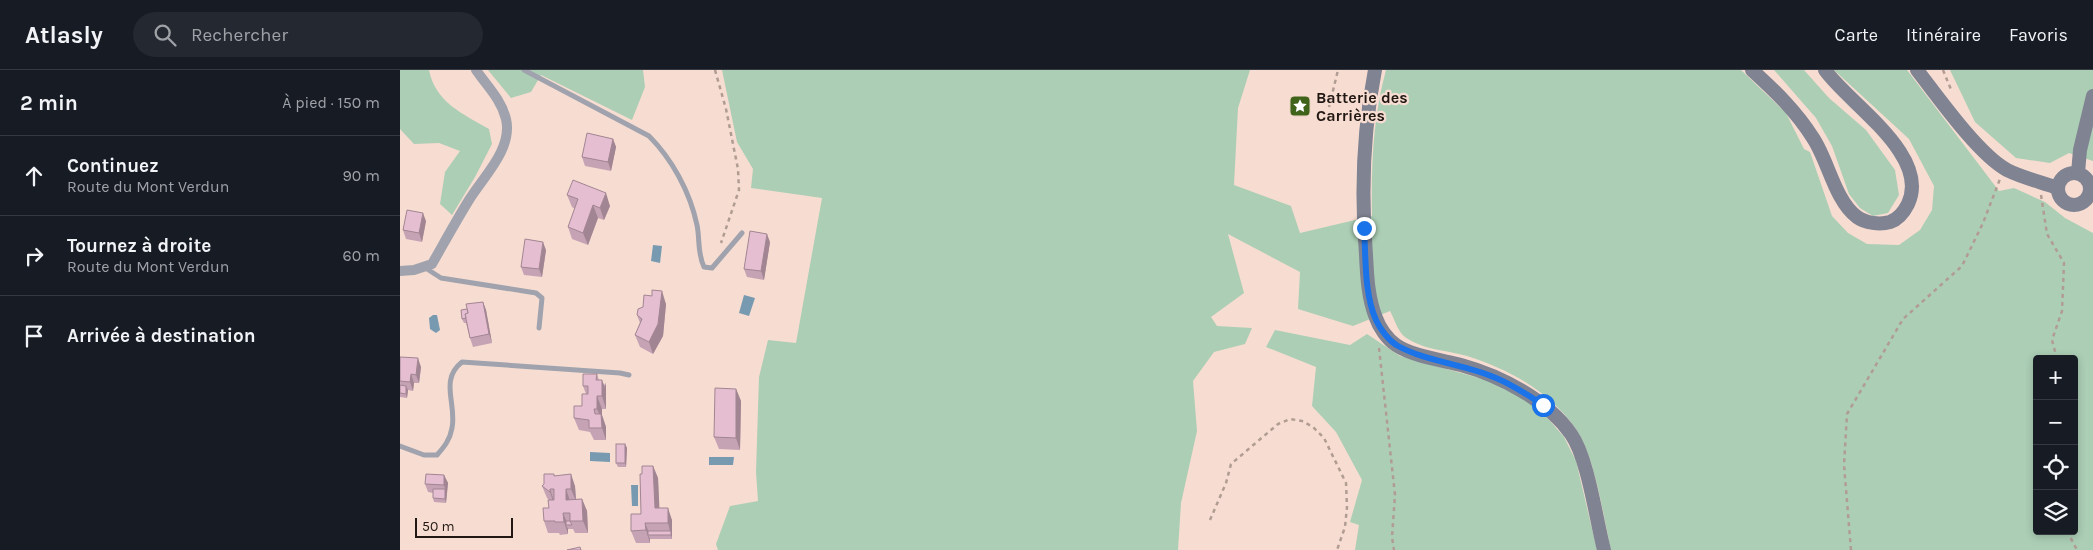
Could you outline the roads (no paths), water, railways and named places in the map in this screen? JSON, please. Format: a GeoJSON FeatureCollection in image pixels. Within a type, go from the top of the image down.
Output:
{"type":"FeatureCollection","features":[{"type":"Feature","properties":{"kind":"street"},"geometry":{"type":"LineString","coordinates":[[400,271],[432,264],[468,201],[498,158],[507,135],[506,119],[501,106],[476,70]]}},
{"type":"Feature","properties":{"kind":"street"},"geometry":{"type":"LineString","coordinates":[[1374,70],[1367,116],[1364,161],[1364,228],[1370,299],[1376,320],[1386,336],[1396,346],[1497,378],[1543,405],[1571,434],[1582,455],[1604,550]]}},
{"type":"Feature","properties":{"kind":"street"},"geometry":{"type":"LineString","coordinates":[[1752,70],[1792,108],[1814,139],[1845,204],[1857,217],[1871,223],[1890,222],[1904,213],[1913,195],[1912,178],[1901,153],[1885,132],[1824,70]]}},
{"type":"Feature","properties":{"kind":"street"},"geometry":{"type":"LineString","coordinates":[[1917,70],[1967,132],[1994,160],[2006,169],[2058,188]]}},
{"type":"Feature","properties":{"kind":"street"},"geometry":{"type":"LineString","coordinates":[[2078,173],[2080,150],[2093,96]]}},
{"type":"Feature","properties":{"kind":"street"},"geometry":{"type":"LineString","coordinates":[[2072,172],[2086,176],[2091,183],[2090,203],[2077,205],[2070,205],[2063,201],[2058,188],[2060,181],[2065,175],[2072,172]]}},
{"type":"Feature","properties":{"kind":"lane"},"geometry":{"type":"LineString","coordinates":[[524,70],[649,136],[665,152],[686,194],[697,222],[700,258],[704,266],[712,268],[742,233]]}},
{"type":"Feature","properties":{"kind":"lane"},"geometry":{"type":"LineString","coordinates":[[424,266],[428,271],[441,278],[536,293],[542,298],[539,328]]}},
{"type":"Feature","properties":{"kind":"lane"},"geometry":{"type":"LineString","coordinates":[[400,446],[424,455],[437,455],[448,442],[453,426],[450,381],[454,368],[462,362],[620,373],[629,376]]}},
{"type":"Feature","properties":{"kind":"water"},"geometry":{"type":"Polygon","coordinates":[[[653,245],[662,246],[660,263],[651,261],[653,245]]]}},
{"type":"Feature","properties":{"kind":"water"},"geometry":{"type":"Polygon","coordinates":[[[744,295],[755,298],[749,316],[739,313],[744,295]]]}},
{"type":"Feature","properties":{"kind":"water"},"geometry":{"type":"Polygon","coordinates":[[[437,315],[440,330],[436,333],[430,329],[429,318],[437,315]]]}},
{"type":"Feature","properties":{"kind":"water"},"geometry":{"type":"Polygon","coordinates":[[[590,452],[610,453],[610,462],[590,461],[590,452]]]}},
{"type":"Feature","properties":{"kind":"water"},"geometry":{"type":"Polygon","coordinates":[[[709,457],[734,457],[733,465],[709,465],[709,457]]]}},
{"type":"Feature","properties":{"kind":"water"},"geometry":{"type":"Polygon","coordinates":[[[631,485],[638,485],[638,506],[632,506],[631,485]]]}},
{"type":"Feature","properties":{"kind":"place","name":"Batterie des Carrières"},"geometry":{"type":"Point","coordinates":[1300,106]}}]}
